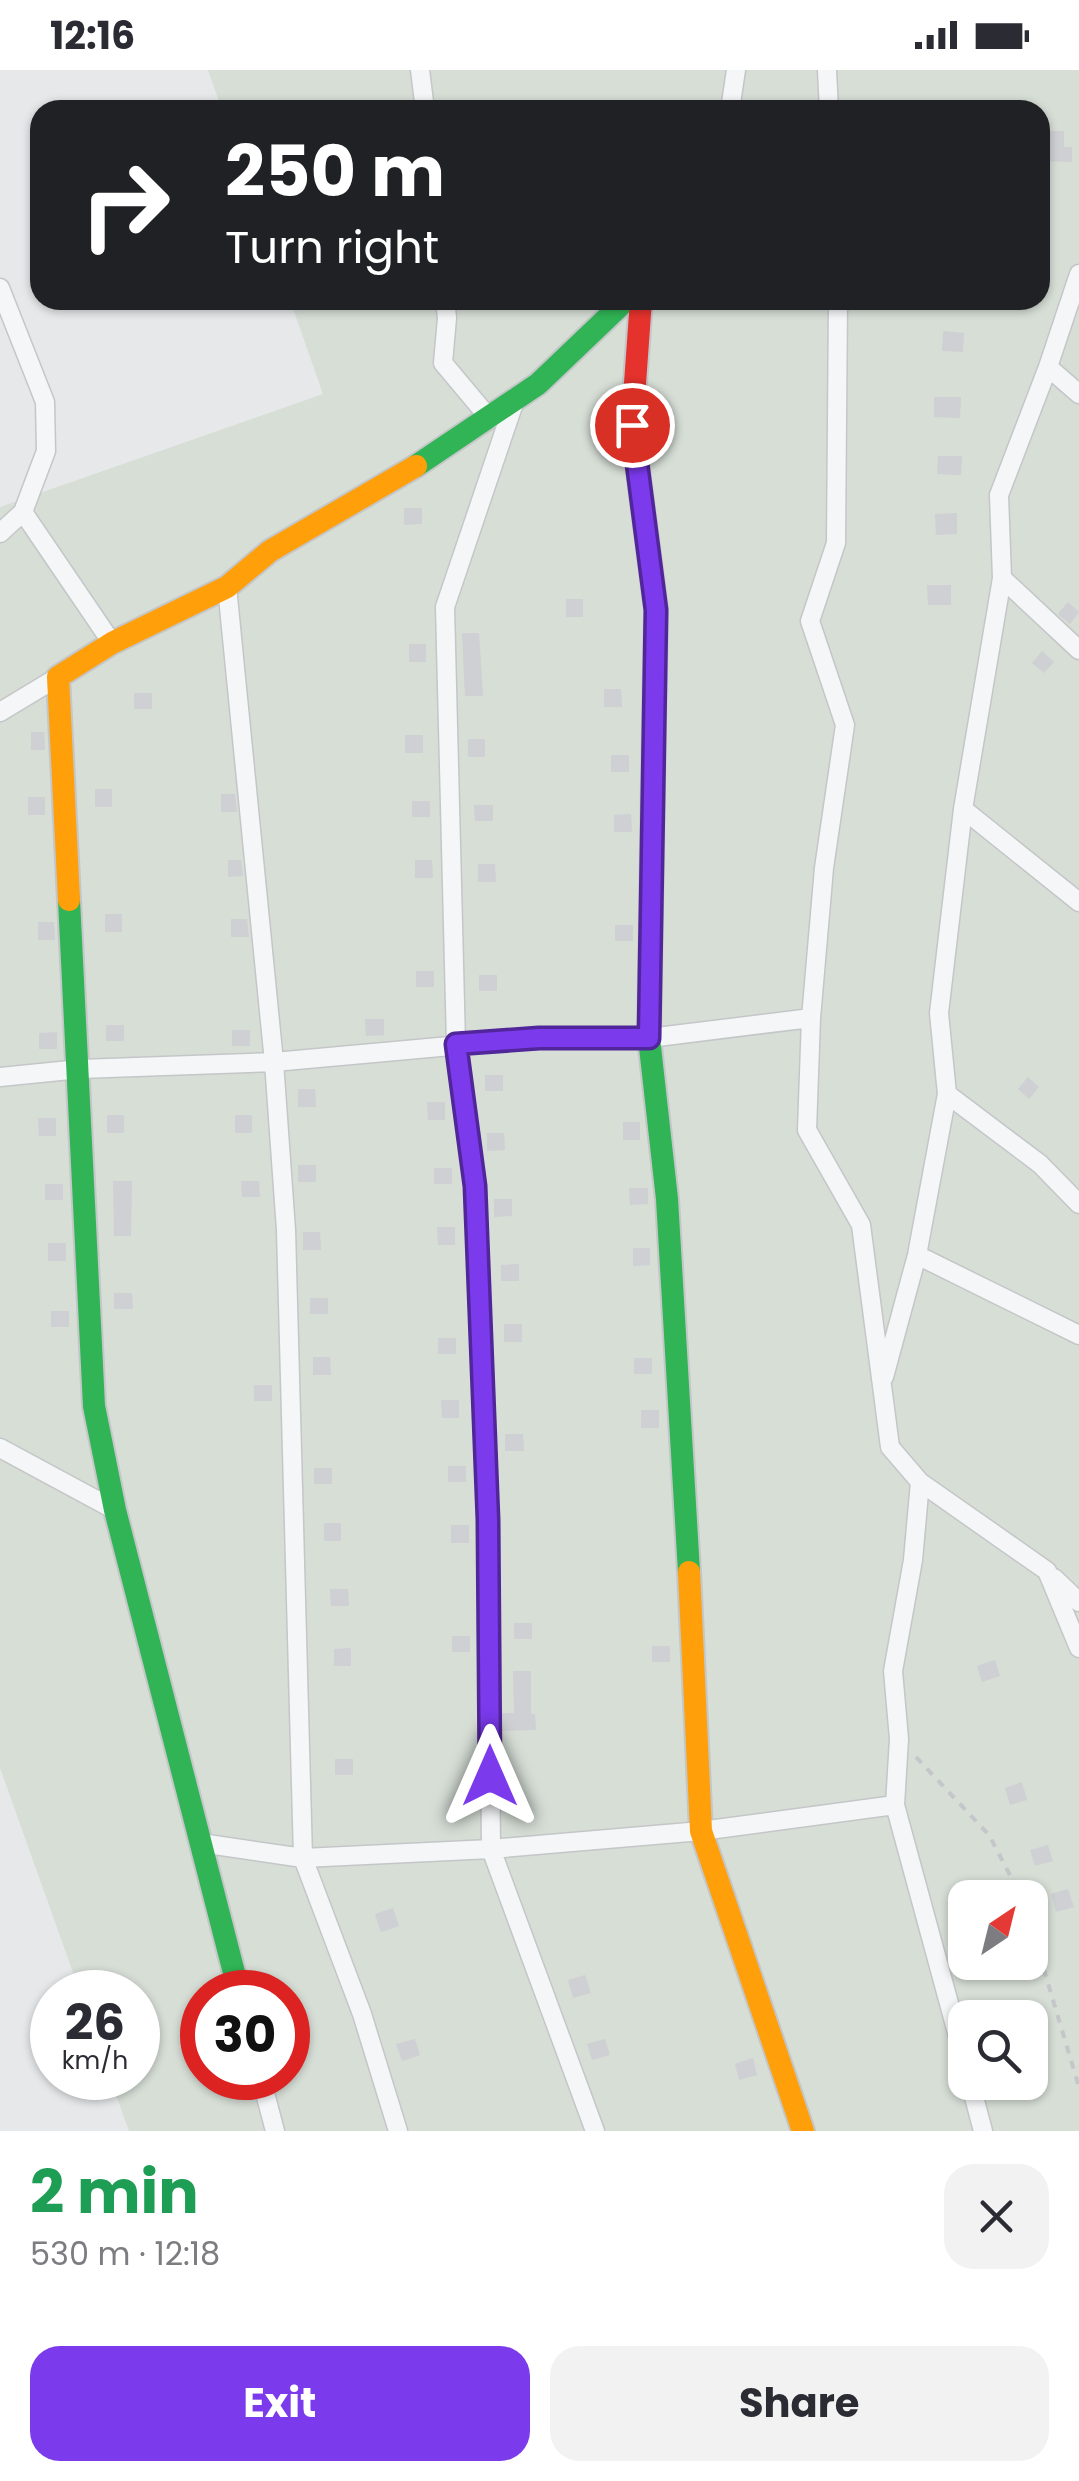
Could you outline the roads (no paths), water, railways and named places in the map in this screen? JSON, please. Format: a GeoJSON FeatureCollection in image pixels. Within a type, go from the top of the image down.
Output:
{"type":"FeatureCollection","features":[{"type":"Feature","properties":{"kind":"street"},"geometry":{"type":"LineString","coordinates":[[420,70],[423,100]]}},
{"type":"Feature","properties":{"kind":"street"},"geometry":{"type":"LineString","coordinates":[[732,100],[736,70]]}},
{"type":"Feature","properties":{"kind":"street"},"geometry":{"type":"LineString","coordinates":[[827,70],[828,100]]}},
{"type":"Feature","properties":{"kind":"street"},"geometry":{"type":"LineString","coordinates":[[881,1386],[917,1256],[947,1094],[939,1013],[963,809],[1002,578],[999,495],[1079,274]]}},
{"type":"Feature","properties":{"kind":"street"},"geometry":{"type":"LineString","coordinates":[[0,288],[45,402],[46,451],[24,512],[0,533]]}},
{"type":"Feature","properties":{"kind":"street"},"geometry":{"type":"LineString","coordinates":[[446,310],[444,363],[490,419]]}},
{"type":"Feature","properties":{"kind":"street"},"geometry":{"type":"LineString","coordinates":[[0,712],[112,643],[227,587],[270,551],[380,489],[490,419],[538,384],[616,310]]}},
{"type":"Feature","properties":{"kind":"street"},"geometry":{"type":"LineString","coordinates":[[640,310],[632,425],[656,610],[649,1038],[667,1199],[694,1630],[701,1831],[802,2131]]}},
{"type":"Feature","properties":{"kind":"street"},"geometry":{"type":"LineString","coordinates":[[838,310],[836,542],[810,622],[845,725],[824,868],[811,1018],[807,1130],[861,1226],[890,1447],[920,1482],[1046,1571],[1079,1602]]}},
{"type":"Feature","properties":{"kind":"street"},"geometry":{"type":"LineString","coordinates":[[1048,367],[1079,394]]}},
{"type":"Feature","properties":{"kind":"street"},"geometry":{"type":"LineString","coordinates":[[514,401],[445,607],[456,1044],[475,1186],[488,1520],[490,1849],[596,2131]]}},
{"type":"Feature","properties":{"kind":"street"},"geometry":{"type":"LineString","coordinates":[[24,512],[112,643]]}},
{"type":"Feature","properties":{"kind":"street"},"geometry":{"type":"LineString","coordinates":[[1002,578],[1079,650]]}},
{"type":"Feature","properties":{"kind":"street"},"geometry":{"type":"LineString","coordinates":[[227,587],[274,1062],[286,1230],[304,1858],[362,2014],[398,2131]]}},
{"type":"Feature","properties":{"kind":"street"},"geometry":{"type":"LineString","coordinates":[[58,678],[94,1406],[114,1510],[234,1970]]}},
{"type":"Feature","properties":{"kind":"street"},"geometry":{"type":"LineString","coordinates":[[963,809],[1072,896],[1079,874]]}},
{"type":"Feature","properties":{"kind":"street"},"geometry":{"type":"LineString","coordinates":[[0,1076],[274,1062],[539,1038],[649,1038],[811,1018]]}},
{"type":"Feature","properties":{"kind":"street"},"geometry":{"type":"LineString","coordinates":[[947,1094],[1040,1164],[1079,1204]]}},
{"type":"Feature","properties":{"kind":"street"},"geometry":{"type":"LineString","coordinates":[[917,1256],[1079,1334]]}},
{"type":"Feature","properties":{"kind":"street"},"geometry":{"type":"LineString","coordinates":[[0,1448],[114,1510]]}},
{"type":"Feature","properties":{"kind":"street"},"geometry":{"type":"LineString","coordinates":[[920,1482],[913,1560],[892,1671],[899,1739],[894,1804],[948,2000]]}},
{"type":"Feature","properties":{"kind":"street"},"geometry":{"type":"LineString","coordinates":[[1046,1571],[1079,1648]]}},
{"type":"Feature","properties":{"kind":"street"},"geometry":{"type":"LineString","coordinates":[[201,1842],[304,1858],[490,1849],[701,1831],[894,1804]]}},
{"type":"Feature","properties":{"kind":"street"},"geometry":{"type":"LineString","coordinates":[[267,2100],[275,2131]]}},
{"type":"Feature","properties":{"kind":"street"},"geometry":{"type":"LineString","coordinates":[[975,2100],[983,2131]]}}]}
